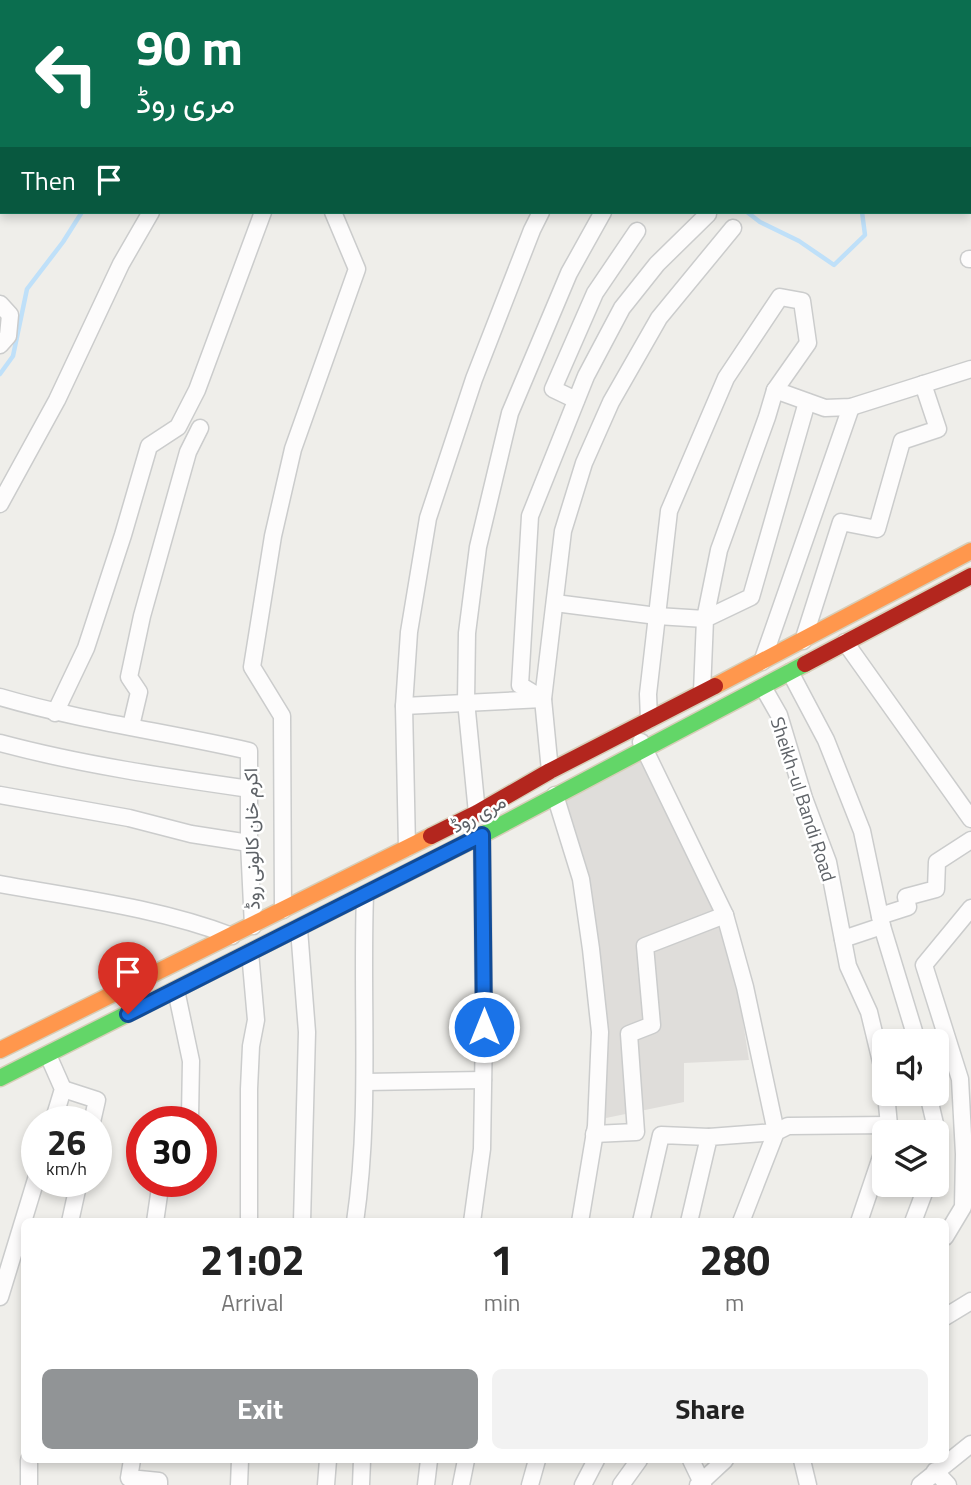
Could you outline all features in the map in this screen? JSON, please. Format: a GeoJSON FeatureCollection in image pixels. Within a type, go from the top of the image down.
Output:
{"type":"FeatureCollection","features":[{"type":"Feature","properties":{"kind":"main road","name":"مری روڈ"},"geometry":{"type":"LineString","coordinates":[[0,1050],[477,813],[550,771],[971,551]]}},
{"type":"Feature","properties":{"kind":"main road","name":"مری روڈ"},"geometry":{"type":"LineString","coordinates":[[0,1078],[482,835],[971,576]]}},
{"type":"Feature","properties":{"kind":"main road"},"geometry":{"type":"LineString","coordinates":[[17,1042],[28,1065]]}},
{"type":"Feature","properties":{"kind":"street"},"geometry":{"type":"LineString","coordinates":[[0,504],[57,400],[121,264],[150,214]]}},
{"type":"Feature","properties":{"kind":"street"},"geometry":{"type":"LineString","coordinates":[[55,713],[86,648],[149,446],[178,427],[197,390],[262,214]]}},
{"type":"Feature","properties":{"kind":"street"},"geometry":{"type":"LineString","coordinates":[[283,910],[282,716],[251,667],[273,536],[293,449],[357,269],[334,214]]}},
{"type":"Feature","properties":{"kind":"street"},"geometry":{"type":"LineString","coordinates":[[407,848],[404,706],[409,632],[428,518],[474,379],[540,214]]}},
{"type":"Feature","properties":{"kind":"street"},"geometry":{"type":"LineString","coordinates":[[477,813],[466,701],[467,633],[478,547],[510,413],[569,273],[602,214]]}},
{"type":"Feature","properties":{"kind":"street"},"geometry":{"type":"LineString","coordinates":[[543,699],[520,685],[530,516],[586,376],[622,307],[657,264],[708,214]]}},
{"type":"Feature","properties":{"kind":"street"},"geometry":{"type":"LineString","coordinates":[[550,771],[543,699],[563,531],[584,463],[611,402],[659,318],[733,228]]}},
{"type":"Feature","properties":{"kind":"street"},"geometry":{"type":"LineString","coordinates":[[576,400],[553,389],[595,293],[638,231]]}},
{"type":"Feature","properties":{"kind":"street"},"geometry":{"type":"LineString","coordinates":[[649,720],[648,694],[670,511],[726,378],[780,297],[803,301],[808,343],[775,390],[719,550],[705,619],[702,692]]}},
{"type":"Feature","properties":{"kind":"street"},"geometry":{"type":"LineString","coordinates":[[0,304],[10,315],[8,336],[0,345]]}},
{"type":"Feature","properties":{"kind":"street"},"geometry":{"type":"LineString","coordinates":[[775,390],[825,408],[851,407],[971,369]]}},
{"type":"Feature","properties":{"kind":"street"},"geometry":{"type":"LineString","coordinates":[[803,641],[841,522],[877,529],[902,441],[938,429],[923,384]]}},
{"type":"Feature","properties":{"kind":"street"},"geometry":{"type":"LineString","coordinates":[[555,603],[657,616],[705,619],[751,597],[807,402]]}},
{"type":"Feature","properties":{"kind":"street"},"geometry":{"type":"LineString","coordinates":[[762,662],[851,407]]}},
{"type":"Feature","properties":{"kind":"street"},"geometry":{"type":"LineString","coordinates":[[0,697],[55,713],[131,726],[139,692],[129,677],[142,616],[188,452],[200,428]]}},
{"type":"Feature","properties":{"kind":"street"},"geometry":{"type":"LineString","coordinates":[[845,642],[971,819]]}},
{"type":"Feature","properties":{"kind":"street"},"geometry":{"type":"LineString","coordinates":[[790,672],[826,740],[862,831],[881,921],[913,1029]]}},
{"type":"Feature","properties":{"kind":"street","name":"Sheikh-ul Bandi Road"},"geometry":{"type":"LineString","coordinates":[[763,687],[779,716],[804,798],[828,862],[848,966],[869,1012],[873,1029]]}},
{"type":"Feature","properties":{"kind":"street"},"geometry":{"type":"LineString","coordinates":[[404,706],[543,699]]}},
{"type":"Feature","properties":{"kind":"street","name":"اکرم خان کالونی روڈ"},"geometry":{"type":"LineString","coordinates":[[131,726],[249,751],[248,844],[253,926]]}},
{"type":"Feature","properties":{"kind":"street"},"geometry":{"type":"LineString","coordinates":[[634,728],[725,915],[751,1013],[776,1132],[743,1218]]}},
{"type":"Feature","properties":{"kind":"street"},"geometry":{"type":"LineString","coordinates":[[0,743],[145,774],[250,789]]}},
{"type":"Feature","properties":{"kind":"street"},"geometry":{"type":"LineString","coordinates":[[0,795],[129,818],[191,834],[248,844]]}},
{"type":"Feature","properties":{"kind":"street"},"geometry":{"type":"LineString","coordinates":[[555,796],[581,879],[592,949],[600,1032],[594,1134],[581,1218]]}},
{"type":"Feature","properties":{"kind":"street"},"geometry":{"type":"LineString","coordinates":[[472,1218],[481,1149],[483,1080],[482,835]]}},
{"type":"Feature","properties":{"kind":"street"},"geometry":{"type":"LineString","coordinates":[[843,939],[908,907],[906,897],[936,889],[937,862],[971,840]]}},
{"type":"Feature","properties":{"kind":"street"},"geometry":{"type":"LineString","coordinates":[[0,884],[129,908],[211,928],[232,936]]}},
{"type":"Feature","properties":{"kind":"street"},"geometry":{"type":"LineString","coordinates":[[356,1218],[360,1185],[365,1083],[365,895]]}},
{"type":"Feature","properties":{"kind":"street"},"geometry":{"type":"LineString","coordinates":[[949,1231],[964,1207],[960,1079],[924,965],[971,908]]}},
{"type":"Feature","properties":{"kind":"street"},"geometry":{"type":"LineString","coordinates":[[594,1134],[636,1132],[629,1034],[652,1025],[645,946],[725,915]]}},
{"type":"Feature","properties":{"kind":"street"},"geometry":{"type":"LineString","coordinates":[[299,929],[307,1032],[302,1218]]}},
{"type":"Feature","properties":{"kind":"street"},"geometry":{"type":"LineString","coordinates":[[249,1218],[249,1089],[251,1046],[256,1020],[250,952]]}},
{"type":"Feature","properties":{"kind":"street"},"geometry":{"type":"LineString","coordinates":[[176,990],[191,1061],[190,1106]]}},
{"type":"Feature","properties":{"kind":"street"},"geometry":{"type":"LineString","coordinates":[[48,1055],[63,1089],[58,1106]]}},
{"type":"Feature","properties":{"kind":"street"},"geometry":{"type":"LineString","coordinates":[[365,1083],[483,1080]]}},
{"type":"Feature","properties":{"kind":"street"},"geometry":{"type":"LineString","coordinates":[[63,1089],[97,1100],[96,1106]]}},
{"type":"Feature","properties":{"kind":"street"},"geometry":{"type":"LineString","coordinates":[[642,1218],[661,1135],[709,1137],[776,1132],[788,1126],[872,1128]]}},
{"type":"Feature","properties":{"kind":"street"},"geometry":{"type":"LineString","coordinates":[[691,1218],[709,1137]]}},
{"type":"Feature","properties":{"kind":"street"},"geometry":{"type":"LineString","coordinates":[[860,1218],[872,1184]]}},
{"type":"Feature","properties":{"kind":"street"},"geometry":{"type":"LineString","coordinates":[[24,1218],[31,1197]]}},
{"type":"Feature","properties":{"kind":"street"},"geometry":{"type":"LineString","coordinates":[[71,1218],[75,1197]]}},
{"type":"Feature","properties":{"kind":"street"},"geometry":{"type":"LineString","coordinates":[[156,1218],[159,1197]]}},
{"type":"Feature","properties":{"kind":"street"},"geometry":{"type":"LineString","coordinates":[[915,1218],[923,1197]]}},
{"type":"Feature","properties":{"kind":"street"},"geometry":{"type":"LineString","coordinates":[[0,1297],[21,1228]]}},
{"type":"Feature","properties":{"kind":"street"},"geometry":{"type":"LineString","coordinates":[[949,1315],[971,1301]]}},
{"type":"Feature","properties":{"kind":"street"},"geometry":{"type":"LineString","coordinates":[[949,1460],[971,1444]]}},
{"type":"Feature","properties":{"kind":"street"},"geometry":{"type":"LineString","coordinates":[[29,1463],[29,1485]]}},
{"type":"Feature","properties":{"kind":"street"},"geometry":{"type":"LineString","coordinates":[[132,1463],[129,1478],[159,1480],[159,1485]]}},
{"type":"Feature","properties":{"kind":"street"},"geometry":{"type":"LineString","coordinates":[[239,1485],[240,1463]]}},
{"type":"Feature","properties":{"kind":"street"},"geometry":{"type":"LineString","coordinates":[[327,1485],[328,1463]]}},
{"type":"Feature","properties":{"kind":"street"},"geometry":{"type":"LineString","coordinates":[[361,1485],[362,1463]]}},
{"type":"Feature","properties":{"kind":"street"},"geometry":{"type":"LineString","coordinates":[[426,1485],[429,1463]]}},
{"type":"Feature","properties":{"kind":"street"},"geometry":{"type":"LineString","coordinates":[[461,1485],[465,1463]]}},
{"type":"Feature","properties":{"kind":"street"},"geometry":{"type":"LineString","coordinates":[[530,1485],[536,1463]]}},
{"type":"Feature","properties":{"kind":"street"},"geometry":{"type":"LineString","coordinates":[[583,1485],[594,1463]]}},
{"type":"Feature","properties":{"kind":"street"},"geometry":{"type":"LineString","coordinates":[[621,1485],[637,1463]]}},
{"type":"Feature","properties":{"kind":"street"},"geometry":{"type":"LineString","coordinates":[[692,1463],[700,1484],[722,1463]]}},
{"type":"Feature","properties":{"kind":"street"},"geometry":{"type":"LineString","coordinates":[[803,1463],[808,1485]]}},
{"type":"Feature","properties":{"kind":"street"},"geometry":{"type":"LineString","coordinates":[[920,1485],[946,1463]]}},
{"type":"Feature","properties":{"kind":"street"},"geometry":{"type":"LineString","coordinates":[[935,1471],[948,1485]]}},
{"type":"Feature","properties":{"kind":"shaded area"},"geometry":{"type":"Polygon","coordinates":[[[646,759],[727,921],[749,1060],[684,1063],[684,1102],[606,1118],[582,903],[559,796],[646,759]]]}},
{"type":"Feature","properties":{"kind":"waterway"},"geometry":{"type":"LineString","coordinates":[[0,374],[13,356],[27,289],[81,214]]}},
{"type":"Feature","properties":{"kind":"waterway"},"geometry":{"type":"LineString","coordinates":[[750,214],[799,241],[834,265],[865,235],[862,214]]}},
{"type":"Feature","properties":{"kind":"traffic: fast"},"geometry":{"type":"LineString","coordinates":[[0,1078],[482,835],[805,664]]}},
{"type":"Feature","properties":{"kind":"traffic: slow"},"geometry":{"type":"LineString","coordinates":[[715,686],[971,551]]}},
{"type":"Feature","properties":{"kind":"traffic: slow"},"geometry":{"type":"LineString","coordinates":[[0,1050],[431,836]]}},
{"type":"Feature","properties":{"kind":"traffic: jam"},"geometry":{"type":"LineString","coordinates":[[805,664],[971,576]]}},
{"type":"Feature","properties":{"kind":"traffic: jam"},"geometry":{"type":"LineString","coordinates":[[431,836],[715,686]]}},
{"type":"Feature","properties":{"kind":"route"},"geometry":{"type":"LineString","coordinates":[[128,1014],[482,835],[484,1027]]}}]}
